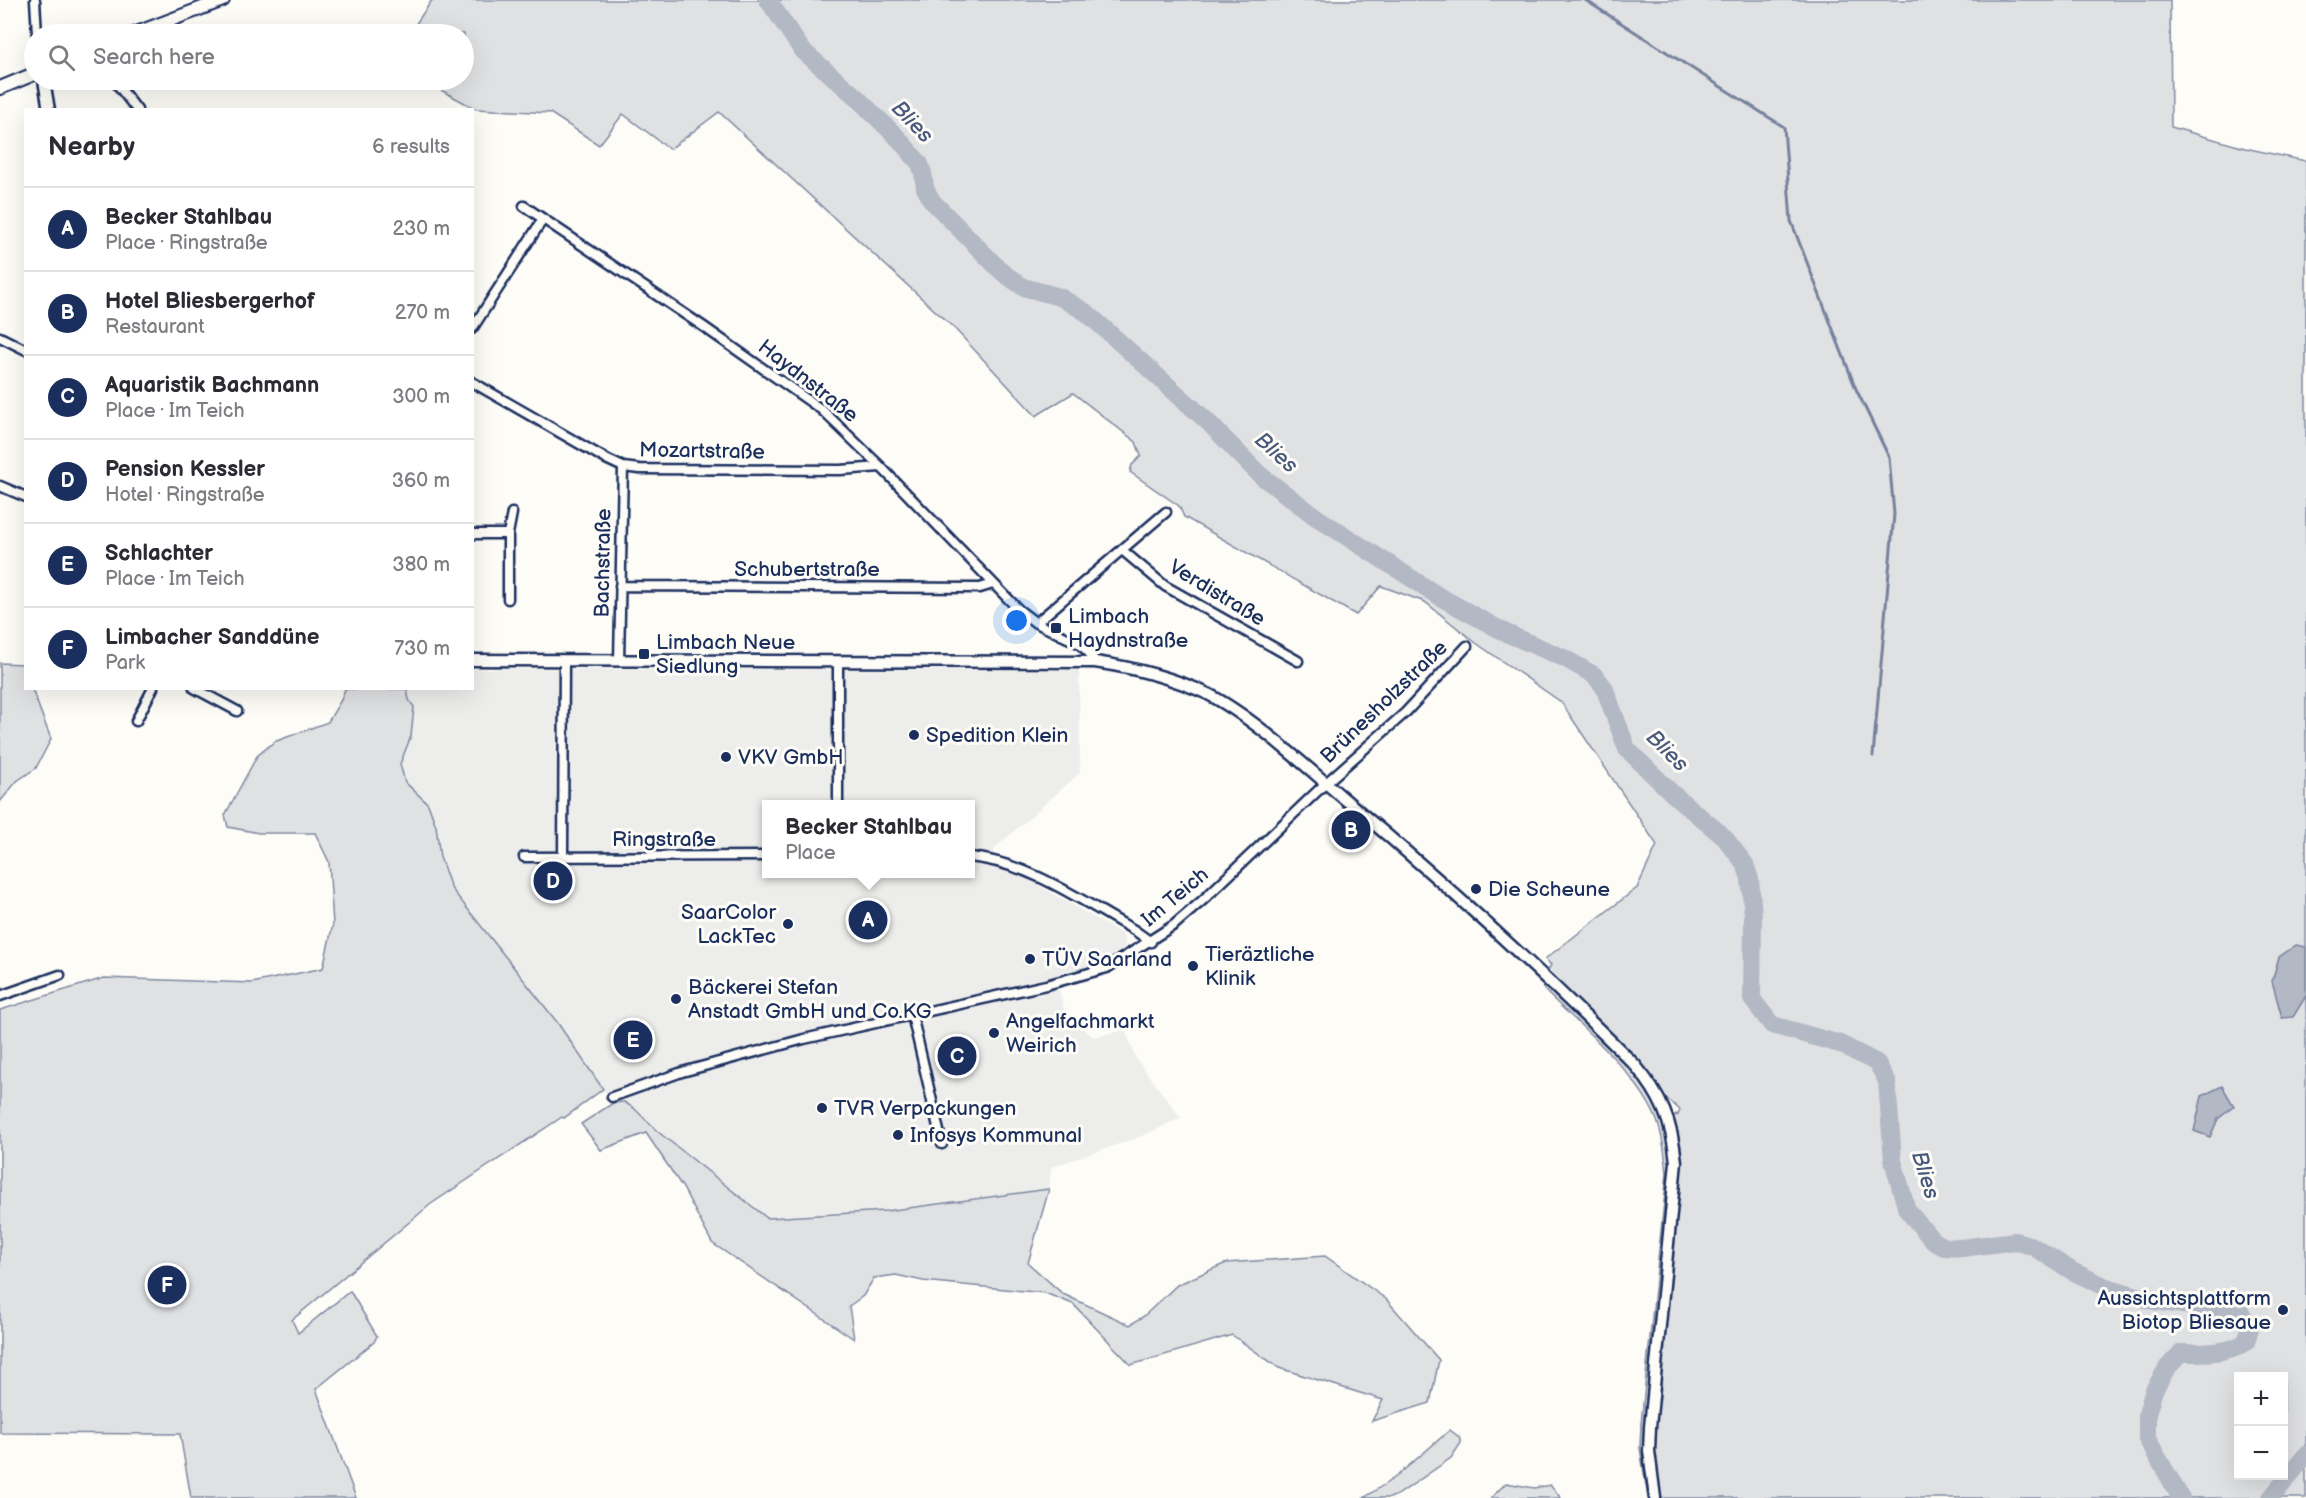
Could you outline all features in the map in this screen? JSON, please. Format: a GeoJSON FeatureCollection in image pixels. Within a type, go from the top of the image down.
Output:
{"type":"FeatureCollection","features":[{"type":"Feature","properties":{"kind":"main road"},"geometry":{"type":"LineString","coordinates":[[160,24],[223,0]]}},
{"type":"Feature","properties":{"kind":"main road"},"geometry":{"type":"LineString","coordinates":[[0,88],[24,78]]}},
{"type":"Feature","properties":{"kind":"street"},"geometry":{"type":"LineString","coordinates":[[35,0],[36,24]]}},
{"type":"Feature","properties":{"kind":"street"},"geometry":{"type":"LineString","coordinates":[[46,90],[49,108]]}},
{"type":"Feature","properties":{"kind":"street"},"geometry":{"type":"LineString","coordinates":[[122,90],[135,108]]}},
{"type":"Feature","properties":{"kind":"street","name":"Haydnstraße"},"geometry":{"type":"LineString","coordinates":[[524,206],[822,410],[881,467],[993,585],[1035,623],[1080,644],[1095,662]]}},
{"type":"Feature","properties":{"kind":"street"},"geometry":{"type":"LineString","coordinates":[[474,326],[543,219]]}},
{"type":"Feature","properties":{"kind":"street"},"geometry":{"type":"LineString","coordinates":[[0,337],[24,349]]}},
{"type":"Feature","properties":{"kind":"street","name":"Mozartstraße"},"geometry":{"type":"LineString","coordinates":[[474,383],[606,459],[623,466],[639,469],[700,470],[840,470],[881,467]]}},
{"type":"Feature","properties":{"kind":"street","name":"Bachstraße"},"geometry":{"type":"LineString","coordinates":[[619,661],[623,466]]}},
{"type":"Feature","properties":{"kind":"street"},"geometry":{"type":"LineString","coordinates":[[0,486],[24,495]]}},
{"type":"Feature","properties":{"kind":"street"},"geometry":{"type":"LineString","coordinates":[[1035,623],[1166,512]]}},
{"type":"Feature","properties":{"kind":"street"},"geometry":{"type":"LineString","coordinates":[[508,599],[508,534],[512,513]]}},
{"type":"Feature","properties":{"kind":"street"},"geometry":{"type":"LineString","coordinates":[[474,534],[508,534]]}},
{"type":"Feature","properties":{"kind":"street","name":"Verdistraße"},"geometry":{"type":"LineString","coordinates":[[1122,550],[1165,586],[1298,661]]}},
{"type":"Feature","properties":{"kind":"street","name":"Schubertstraße"},"geometry":{"type":"LineString","coordinates":[[620,586],[980,588],[993,585]]}},
{"type":"Feature","properties":{"kind":"street","name":"Brünesholzstraße"},"geometry":{"type":"LineString","coordinates":[[1326,783],[1406,712],[1467,646]]}},
{"type":"Feature","properties":{"kind":"street"},"geometry":{"type":"LineString","coordinates":[[474,660],[1095,662],[1149,672],[1172,679],[1210,696],[1265,734],[1454,891],[1641,1072],[1658,1097],[1671,1128],[1676,1162],[1650,1427],[1649,1451],[1655,1498]]}},
{"type":"Feature","properties":{"kind":"street"},"geometry":{"type":"LineString","coordinates":[[563,857],[564,660]]}},
{"type":"Feature","properties":{"kind":"street"},"geometry":{"type":"LineString","coordinates":[[838,662],[838,800]]}},
{"type":"Feature","properties":{"kind":"street"},"geometry":{"type":"LineString","coordinates":[[136,721],[152,690]]}},
{"type":"Feature","properties":{"kind":"street"},"geometry":{"type":"LineString","coordinates":[[198,690],[237,711]]}},
{"type":"Feature","properties":{"kind":"street","name":"Im Teich"},"geometry":{"type":"LineString","coordinates":[[612,1097],[682,1072],[815,1036],[1080,977],[1107,968],[1151,942],[1174,925],[1326,783]]}},
{"type":"Feature","properties":{"kind":"street","name":"Ringstraße"},"geometry":{"type":"LineString","coordinates":[[524,857],[762,856]]}},
{"type":"Feature","properties":{"kind":"street"},"geometry":{"type":"LineString","coordinates":[[975,858],[1018,866],[1124,924],[1151,942]]}},
{"type":"Feature","properties":{"kind":"street"},"geometry":{"type":"LineString","coordinates":[[0,996],[60,975]]}},
{"type":"Feature","properties":{"kind":"street"},"geometry":{"type":"LineString","coordinates":[[912,1015],[942,1144]]}},
{"type":"Feature","properties":{"kind":"shaded area"},"geometry":{"type":"Polygon","coordinates":[[[432,0],[2170,0],[2171,127],[2245,148],[2306,161],[2306,1498],[1659,1498],[1653,1429],[1680,1158],[1677,1130],[1673,1118],[1680,1110],[1666,1098],[1635,1059],[1547,972],[1551,965],[1545,959],[1637,888],[1657,845],[1561,702],[1476,643],[1425,602],[1381,586],[1356,615],[1184,517],[1179,506],[1130,472],[1132,465],[1141,456],[1136,442],[1073,393],[1036,416],[955,329],[719,112],[670,149],[623,114],[599,145],[550,113],[476,109],[441,90],[474,90],[474,24],[416,24],[432,0]]]}},
{"type":"Feature","properties":{"kind":"shaded area"},"geometry":{"type":"Polygon","coordinates":[[[0,663],[23,664],[24,690],[32,690],[51,739],[36,768],[17,781],[0,802],[0,663]]]}},
{"type":"Feature","properties":{"kind":"shaded area"},"geometry":{"type":"Polygon","coordinates":[[[474,669],[1079,670],[1080,773],[995,848],[990,866],[1014,871],[1122,934],[1126,942],[1124,950],[1098,964],[1056,979],[1066,1015],[1094,1037],[1125,1030],[1137,1060],[1181,1118],[1137,1138],[1051,1167],[1049,1189],[886,1211],[767,1218],[657,1131],[634,1107],[624,1102],[613,1103],[557,1022],[451,888],[440,857],[436,826],[428,804],[405,782],[400,764],[411,736],[414,708],[409,700],[407,690],[474,690],[474,669]]]}},
{"type":"Feature","properties":{"kind":"shaded area"},"geometry":{"type":"Polygon","coordinates":[[[345,690],[407,690],[409,700],[414,707],[411,736],[400,764],[405,782],[428,804],[436,826],[440,857],[451,888],[557,1022],[603,1089],[564,1118],[562,1117],[431,1204],[292,1320],[298,1333],[350,1291],[377,1336],[374,1342],[316,1389],[356,1498],[191,1498],[180,1434],[0,1433],[0,1010],[104,978],[252,983],[323,968],[333,924],[329,862],[315,833],[259,833],[228,827],[225,815],[257,756],[274,742],[328,722],[345,690]]]}},
{"type":"Feature","properties":{"kind":"shaded area"},"geometry":{"type":"Polygon","coordinates":[[[2296,945],[2306,947],[2306,996],[2293,1017],[2282,1018],[2272,981],[2279,957],[2296,945]]]}},
{"type":"Feature","properties":{"kind":"shaded area"},"geometry":{"type":"Polygon","coordinates":[[[1543,980],[1644,1083],[1661,1112],[1670,1148],[1668,1214],[1645,1417],[1645,1457],[1651,1498],[1648,1498],[1640,1448],[1667,1173],[1662,1138],[1656,1118],[1636,1084],[1606,1050],[1544,990],[1543,980]]]}},
{"type":"Feature","properties":{"kind":"shaded area"},"geometry":{"type":"Polygon","coordinates":[[[2222,1086],[2234,1106],[2218,1119],[2210,1137],[2194,1131],[2202,1096],[2222,1086]]]}},
{"type":"Feature","properties":{"kind":"shaded area"},"geometry":{"type":"Polygon","coordinates":[[[624,1102],[767,1218],[886,1211],[1049,1189],[1028,1263],[1063,1294],[1130,1325],[1144,1316],[1177,1285],[1226,1263],[1325,1256],[1386,1299],[1439,1360],[1430,1403],[1372,1421],[1383,1400],[1279,1368],[1232,1335],[1131,1365],[1073,1304],[1045,1293],[923,1281],[896,1275],[874,1278],[863,1296],[849,1306],[854,1339],[712,1243],[683,1188],[646,1133],[601,1150],[581,1124],[613,1103],[624,1102]]]}},
{"type":"Feature","properties":{"kind":"shaded area"},"geometry":{"type":"Polygon","coordinates":[[[1450,1430],[1459,1437],[1461,1443],[1451,1458],[1399,1494],[1390,1498],[1364,1498],[1397,1476],[1450,1430]]]}},
{"type":"Feature","properties":{"kind":"shaded area"},"geometry":{"type":"Polygon","coordinates":[[[1506,1483],[1534,1488],[1550,1485],[1561,1498],[1491,1498],[1506,1483]]]}},
{"type":"Feature","properties":{"kind":"waterway","name":"Blies"},"geometry":{"type":"LineString","coordinates":[[768,0],[802,50],[854,95],[899,139],[920,164],[925,188],[932,201],[1002,272],[1023,287],[1060,297],[1087,313],[1206,420],[1260,475],[1316,517],[1442,598],[1506,633],[1564,658],[1594,675],[1604,687],[1627,749],[1674,795],[1724,837],[1745,864],[1750,879],[1753,916],[1752,999],[1772,1025],[1840,1044],[1877,1063],[1887,1081],[1893,1161],[1907,1210],[1933,1241],[1944,1247],[1962,1248],[2015,1241],[2032,1246],[2072,1271],[2106,1287],[2154,1301],[2241,1313],[2250,1328],[2246,1342],[2223,1351],[2181,1353],[2167,1368],[2154,1390],[2147,1414],[2147,1439],[2181,1498]]}},
{"type":"Feature","properties":{"kind":"waterway"},"geometry":{"type":"LineString","coordinates":[[1585,0],[1784,127],[1791,221],[1856,389],[1889,457],[1894,514],[1873,756]]}},
{"type":"Feature","properties":{"kind":"waterway","name":"Blies"},"geometry":{"type":"LineString","coordinates":[[2271,1498],[2306,1455]]}},
{"type":"Feature","properties":{"kind":"place","name":"Limbach Haydnstraße"},"geometry":{"type":"Point","coordinates":[1056,628]}},
{"type":"Feature","properties":{"kind":"place","name":"Limbach Neue Siedlung"},"geometry":{"type":"Point","coordinates":[644,654]}},
{"type":"Feature","properties":{"kind":"place","name":"Spedition Klein"},"geometry":{"type":"Point","coordinates":[914,735]}},
{"type":"Feature","properties":{"kind":"place","name":"VKV GmbH"},"geometry":{"type":"Point","coordinates":[726,757]}},
{"type":"Feature","properties":{"kind":"place","name":"Hotel Bliesbergerhof"},"geometry":{"type":"Point","coordinates":[1351,830]}},
{"type":"Feature","properties":{"kind":"place","name":"Pension Kessler"},"geometry":{"type":"Point","coordinates":[553,881]}},
{"type":"Feature","properties":{"kind":"place","name":"Die Scheune"},"geometry":{"type":"Point","coordinates":[1476,889]}},
{"type":"Feature","properties":{"kind":"place","name":"Becker Stahlbau"},"geometry":{"type":"Point","coordinates":[868,920]}},
{"type":"Feature","properties":{"kind":"place","name":"SaarColor LackTec"},"geometry":{"type":"Point","coordinates":[788,924]}},
{"type":"Feature","properties":{"kind":"place","name":"TÜV Saarland"},"geometry":{"type":"Point","coordinates":[1030,959]}},
{"type":"Feature","properties":{"kind":"place","name":"Tieräztliche Klinik"},"geometry":{"type":"Point","coordinates":[1193,966]}},
{"type":"Feature","properties":{"kind":"place","name":"Bäckerei Stefan Anstadt GmbH und Co.KG"},"geometry":{"type":"Point","coordinates":[676,999]}},
{"type":"Feature","properties":{"kind":"place","name":"Angelfachmarkt Weirich"},"geometry":{"type":"Point","coordinates":[994,1033]}},
{"type":"Feature","properties":{"kind":"place","name":"Schlachter"},"geometry":{"type":"Point","coordinates":[633,1040]}},
{"type":"Feature","properties":{"kind":"place","name":"Aquaristik Bachmann"},"geometry":{"type":"Point","coordinates":[957,1056]}},
{"type":"Feature","properties":{"kind":"place","name":"TVR Verpackungen"},"geometry":{"type":"Point","coordinates":[822,1108]}},
{"type":"Feature","properties":{"kind":"place","name":"Infosys Kommunal"},"geometry":{"type":"Point","coordinates":[898,1135]}},
{"type":"Feature","properties":{"kind":"place","name":"Limbacher Sanddüne"},"geometry":{"type":"Point","coordinates":[167,1285]}},
{"type":"Feature","properties":{"kind":"place","name":"Aussichtsplattform Biotop Bliesaue"},"geometry":{"type":"Point","coordinates":[2283,1310]}}]}
